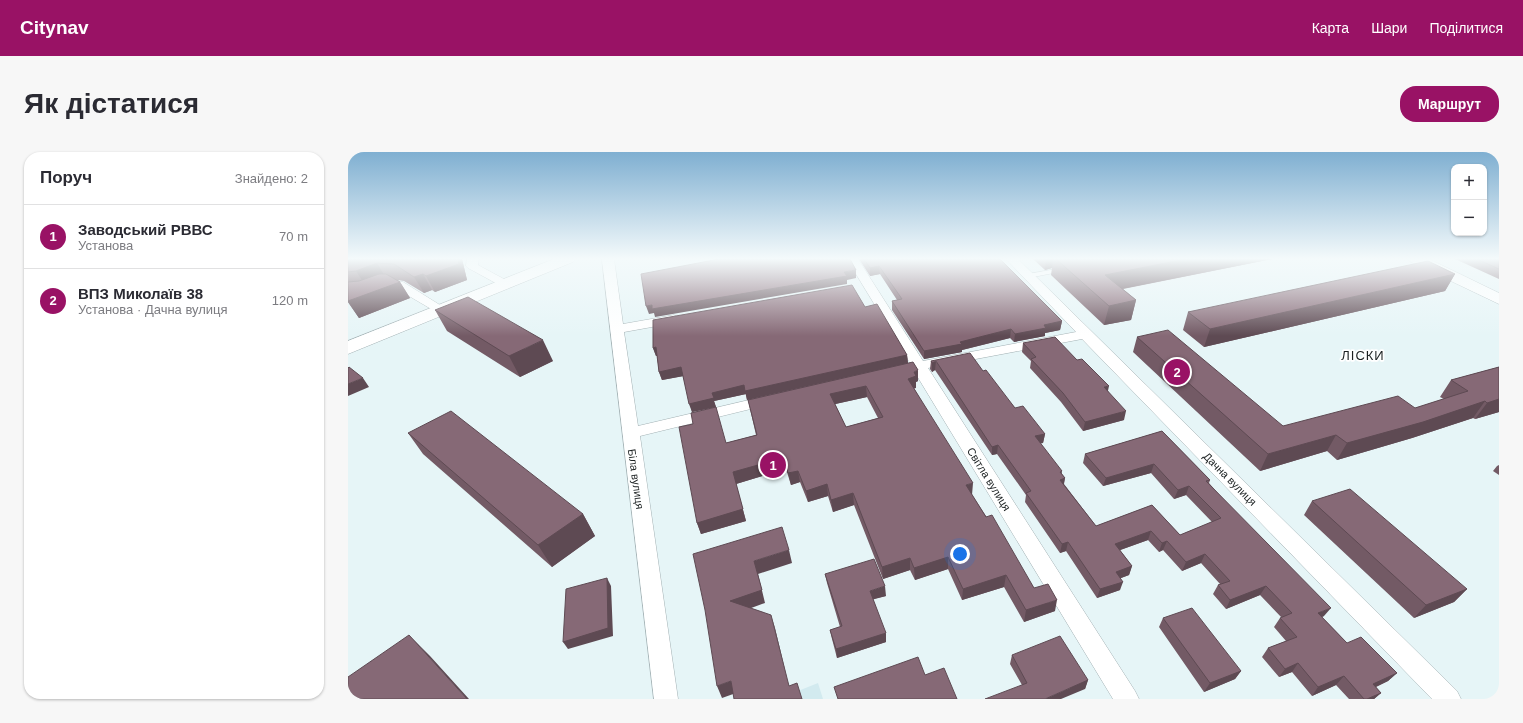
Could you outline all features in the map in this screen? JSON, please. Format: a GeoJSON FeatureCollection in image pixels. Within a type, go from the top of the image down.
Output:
{"type":"FeatureCollection","features":[{"type":"Feature","properties":{"kind":"street"},"geometry":{"type":"LineString","coordinates":[[348,294],[369,292],[387,285],[399,285],[442,310]]}},
{"type":"Feature","properties":{"kind":"street"},"geometry":{"type":"LineString","coordinates":[[348,348],[506,285]]}},
{"type":"Feature","properties":{"kind":"street","name":"Біла вулиця"},"geometry":{"type":"LineString","coordinates":[[611,285],[666,699]]}},
{"type":"Feature","properties":{"kind":"street","name":"Світла вулиця"},"geometry":{"type":"LineString","coordinates":[[860,285],[918,366],[1127,699]]}},
{"type":"Feature","properties":{"kind":"street","name":"Дачна вулиця"},"geometry":{"type":"LineString","coordinates":[[1036,285],[1449,699]]}},
{"type":"Feature","properties":{"kind":"street"},"geometry":{"type":"LineString","coordinates":[[1469,285],[1499,299]]}},
{"type":"Feature","properties":{"kind":"street"},"geometry":{"type":"LineString","coordinates":[[617,329],[688,316]]}},
{"type":"Feature","properties":{"kind":"street"},"geometry":{"type":"LineString","coordinates":[[894,372],[918,366],[1085,334]]}},
{"type":"Feature","properties":{"kind":"street"},"geometry":{"type":"LineString","coordinates":[[630,433],[786,397]]}},
{"type":"Feature","properties":{"kind":"shaded area"},"geometry":{"type":"Polygon","coordinates":[[[818,683],[823,699],[778,699],[818,683]]]}},
{"type":"Feature","properties":{"kind":"building"},"geometry":{"type":"Polygon","coordinates":[[[348,285],[393,285],[348,301],[348,285]]]}},
{"type":"Feature","properties":{"kind":"building"},"geometry":{"type":"Polygon","coordinates":[[[643,285],[797,285],[652,309],[652,305],[646,306],[643,285]]]}},
{"type":"Feature","properties":{"kind":"building"},"geometry":{"type":"Polygon","coordinates":[[[852,285],[865,307],[877,304],[907,355],[745,391],[744,385],[712,393],[714,398],[689,404],[681,367],[659,372],[656,347],[653,348],[653,320],[852,285]]]}},
{"type":"Feature","properties":{"kind":"building"},"geometry":{"type":"Polygon","coordinates":[[[892,285],[1026,285],[1062,321],[1044,325],[1046,328],[1015,334],[1011,329],[960,342],[962,344],[924,351],[892,301],[902,299],[892,285]]]}},
{"type":"Feature","properties":{"kind":"building"},"geometry":{"type":"Polygon","coordinates":[[[1085,285],[1117,285],[1136,300],[1109,306],[1085,285]]]}},
{"type":"Feature","properties":{"kind":"building"},"geometry":{"type":"Polygon","coordinates":[[[1317,285],[1408,285],[1210,329],[1188,312],[1317,285]]]}},
{"type":"Feature","properties":{"kind":"building"},"geometry":{"type":"Polygon","coordinates":[[[468,297],[543,340],[509,356],[435,310],[468,297]]]}},
{"type":"Feature","properties":{"kind":"building"},"geometry":{"type":"Polygon","coordinates":[[[1168,330],[1283,426],[1398,396],[1415,408],[1468,391],[1451,380],[1499,367],[1499,399],[1487,403],[1485,401],[1423,422],[1347,443],[1336,435],[1268,454],[1137,337],[1168,330]]]}},
{"type":"Feature","properties":{"kind":"building"},"geometry":{"type":"Polygon","coordinates":[[[1055,337],[1077,360],[1082,359],[1109,386],[1104,387],[1126,411],[1085,422],[1063,393],[1031,359],[1036,357],[1023,343],[1055,337]]]}},
{"type":"Feature","properties":{"kind":"building"},"geometry":{"type":"Polygon","coordinates":[[[970,353],[983,371],[986,370],[1015,408],[1023,406],[1045,434],[1035,436],[1062,471],[1060,472],[1065,478],[1060,480],[1096,526],[1152,505],[1180,535],[1221,518],[1189,486],[1178,490],[1154,464],[1106,478],[1085,454],[1162,431],[1210,480],[1206,481],[1331,608],[1318,613],[1347,643],[1361,637],[1397,673],[1373,684],[1381,693],[1364,699],[1344,676],[1318,687],[1298,663],[1285,669],[1268,648],[1297,637],[1280,618],[1292,613],[1266,586],[1230,600],[1218,585],[1230,581],[1205,554],[1186,562],[1167,541],[1162,543],[1151,531],[1115,544],[1132,566],[1116,572],[1123,582],[1100,589],[1068,542],[1062,544],[1026,493],[1031,491],[998,445],[992,447],[936,361],[932,363],[931,361],[970,353]]]}},
{"type":"Feature","properties":{"kind":"building"},"geometry":{"type":"Polygon","coordinates":[[[913,362],[918,370],[914,372],[916,376],[908,379],[973,483],[966,485],[986,517],[992,515],[1034,588],[1048,584],[1057,600],[1026,610],[1006,575],[963,589],[948,557],[914,568],[910,558],[882,567],[853,493],[831,500],[827,484],[806,491],[798,471],[788,473],[783,458],[733,472],[743,509],[697,523],[679,427],[693,424],[691,413],[716,407],[726,443],[757,435],[748,400],[913,362]],[[866,386],[830,394],[846,427],[883,417],[866,386]]]}},
{"type":"Feature","properties":{"kind":"building"},"geometry":{"type":"Polygon","coordinates":[[[349,367],[363,378],[348,384],[349,367]]]}},
{"type":"Feature","properties":{"kind":"building"},"geometry":{"type":"Polygon","coordinates":[[[451,411],[583,514],[538,545],[408,433],[451,411]]]}},
{"type":"Feature","properties":{"kind":"building"},"geometry":{"type":"Polygon","coordinates":[[[1350,489],[1467,589],[1426,605],[1312,501],[1350,489]]]}},
{"type":"Feature","properties":{"kind":"building"},"geometry":{"type":"Polygon","coordinates":[[[782,527],[789,550],[754,561],[762,590],[730,601],[771,615],[789,686],[797,683],[802,699],[734,699],[731,681],[717,686],[705,610],[693,554],[782,527]]]}},
{"type":"Feature","properties":{"kind":"building"},"geometry":{"type":"Polygon","coordinates":[[[874,559],[885,586],[870,591],[886,633],[836,649],[830,630],[842,626],[825,574],[874,559]]]}},
{"type":"Feature","properties":{"kind":"building"},"geometry":{"type":"Polygon","coordinates":[[[607,578],[608,628],[563,642],[566,589],[607,578]]]}},
{"type":"Feature","properties":{"kind":"building"},"geometry":{"type":"Polygon","coordinates":[[[1192,608],[1241,671],[1210,683],[1163,618],[1192,608]]]}},
{"type":"Feature","properties":{"kind":"building"},"geometry":{"type":"Polygon","coordinates":[[[409,635],[467,699],[348,699],[348,677],[409,635]]]}},
{"type":"Feature","properties":{"kind":"building"},"geometry":{"type":"Polygon","coordinates":[[[1060,636],[1088,680],[1045,699],[985,699],[1027,683],[1012,655],[1060,636]]]}},
{"type":"Feature","properties":{"kind":"building"},"geometry":{"type":"Polygon","coordinates":[[[918,657],[925,675],[944,668],[957,699],[838,699],[834,687],[918,657]]]}},
{"type":"Feature","properties":{"kind":"place","name":"ВПЗ Миколаїв 38"},"geometry":{"type":"Point","coordinates":[1177,372]}},
{"type":"Feature","properties":{"kind":"place","name":"Заводський РВВС"},"geometry":{"type":"Point","coordinates":[773,465]}},
{"type":"Feature","properties":{"kind":"district","name":"ЛІСКИ"},"geometry":{"type":"Point","coordinates":[1363,355]}}]}
